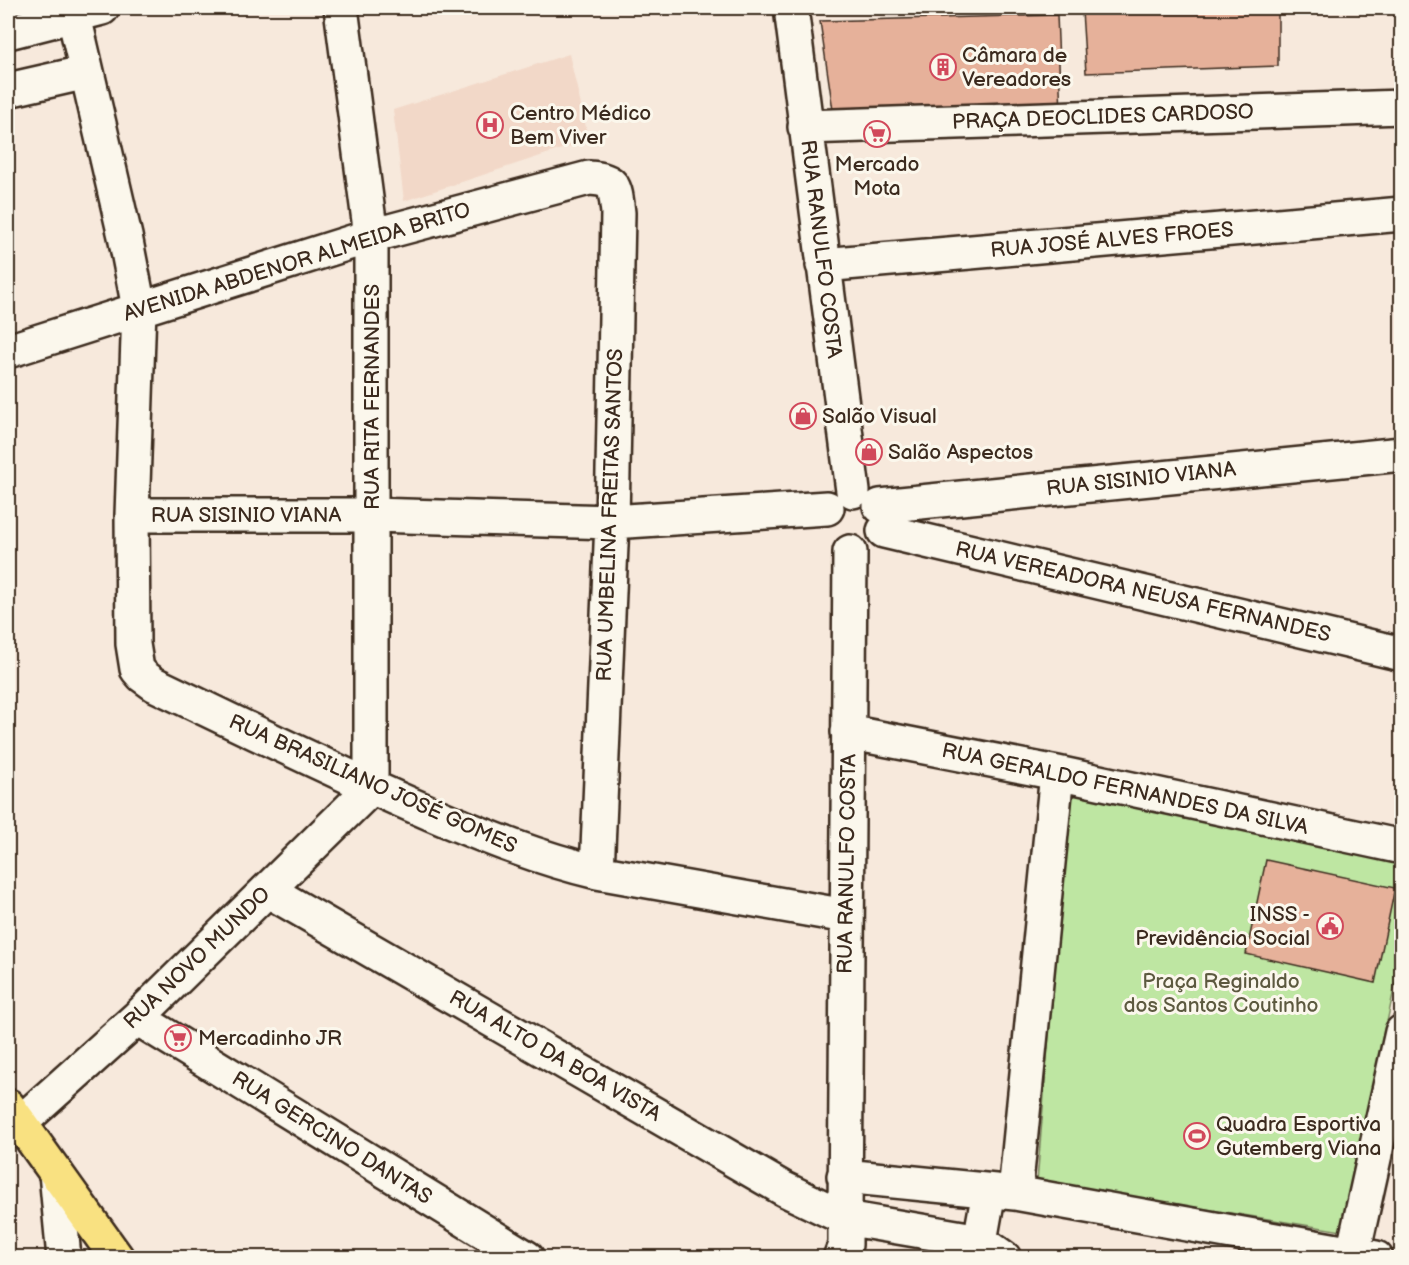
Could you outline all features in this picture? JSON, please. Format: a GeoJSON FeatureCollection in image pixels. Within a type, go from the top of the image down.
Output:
{"type":"FeatureCollection","features":[{"type":"Feature","properties":{"kind":"main road"},"geometry":{"type":"LineString","coordinates":[[14,1115],[117,1257]]}},
{"type":"Feature","properties":{"kind":"street","name":"RUA RITA FERNANDES"},"geometry":{"type":"LineString","coordinates":[[341,8],[371,236],[371,788]]}},
{"type":"Feature","properties":{"kind":"street","name":"RUA RANULFO COSTA"},"geometry":{"type":"LineString","coordinates":[[791,8],[823,265],[861,509],[824,524],[828,537],[837,547],[850,552],[845,1245],[840,1257]]}},
{"type":"Feature","properties":{"kind":"street"},"geometry":{"type":"LineString","coordinates":[[8,32],[88,12],[87,72],[125,236],[139,308],[132,515]]}},
{"type":"Feature","properties":{"kind":"street"},"geometry":{"type":"LineString","coordinates":[[8,90],[87,72]]}},
{"type":"Feature","properties":{"kind":"street","name":"PRAÇA DEOCLIDES CARDOSO"},"geometry":{"type":"LineString","coordinates":[[805,127],[1401,107]]}},
{"type":"Feature","properties":{"kind":"street","name":"AVENIDA ABDENOR ALMEIDA BRITO"},"geometry":{"type":"LineString","coordinates":[[8,351],[371,236],[589,178]]}},
{"type":"Feature","properties":{"kind":"street","name":"RUA UMBELINA FREITAS SANTOS"},"geometry":{"type":"LineString","coordinates":[[589,178],[603,178],[612,185],[616,195],[618,213],[612,522],[597,872]]}},
{"type":"Feature","properties":{"kind":"street","name":"RUA JOSÉ ALVES FROES"},"geometry":{"type":"LineString","coordinates":[[823,265],[1401,214]]}},
{"type":"Feature","properties":{"kind":"street","name":"RUA SISINIO VIANA"},"geometry":{"type":"LineString","coordinates":[[132,515],[372,515],[612,522],[861,509],[1401,454]]}},
{"type":"Feature","properties":{"kind":"street"},"geometry":{"type":"LineString","coordinates":[[850,552],[867,550],[874,546],[861,509]]}},
{"type":"Feature","properties":{"kind":"street","name":"RUA VEREADORA NEUSA FERNANDES"},"geometry":{"type":"LineString","coordinates":[[861,509],[1401,654]]}},
{"type":"Feature","properties":{"kind":"street","name":"RUA BRASILIANO JOSÉ GOMES"},"geometry":{"type":"LineString","coordinates":[[132,515],[134,658],[142,676],[154,684],[371,788],[525,852],[597,872],[846,916]]}},
{"type":"Feature","properties":{"kind":"street","name":"RUA GERALDO FERNANDES DA SILVA"},"geometry":{"type":"LineString","coordinates":[[848,732],[1057,773],[1401,847]]}},
{"type":"Feature","properties":{"kind":"street"},"geometry":{"type":"LineString","coordinates":[[992,1249],[1002,1192],[1057,773]]}},
{"type":"Feature","properties":{"kind":"street","name":"RUA NOVO MUNDO"},"geometry":{"type":"LineString","coordinates":[[14,1115],[137,1018],[371,788]]}},
{"type":"Feature","properties":{"kind":"street","name":"RUA ALTO DA BOA VISTA"},"geometry":{"type":"LineString","coordinates":[[267,890],[784,1189],[845,1218],[992,1249]]}},
{"type":"Feature","properties":{"kind":"street","name":"RUA GERCINO DANTAS"},"geometry":{"type":"LineString","coordinates":[[137,1018],[527,1257]]}},
{"type":"Feature","properties":{"kind":"street"},"geometry":{"type":"LineString","coordinates":[[844,1176],[1002,1192],[1361,1256],[1401,1032]]}},
{"type":"Feature","properties":{"kind":"street"},"geometry":{"type":"LineString","coordinates":[[56,1173],[64,1257]]}},
{"type":"Feature","properties":{"kind":"shaded area","name":"Centro Médico Bem Viver"},"geometry":{"type":"Polygon","coordinates":[[[569,54],[589,140],[404,201],[393,110],[569,54]]]}},
{"type":"Feature","properties":{"kind":"green space","name":"Praça Reginaldo dos Santos Coutinho"},"geometry":{"type":"Polygon","coordinates":[[[1069,787],[1401,858],[1401,957],[1342,1231],[1037,1182],[1069,787]]]}},
{"type":"Feature","properties":{"kind":"building"},"geometry":{"type":"Polygon","coordinates":[[[1278,8],[1278,66],[1086,73],[1082,11],[1278,8]]]}},
{"type":"Feature","properties":{"kind":"building","name":"Câmara de Vereadores"},"geometry":{"type":"Polygon","coordinates":[[[1057,15],[1061,113],[834,117],[820,21],[1057,15]]]}},
{"type":"Feature","properties":{"kind":"building"},"geometry":{"type":"Polygon","coordinates":[[[1266,860],[1395,888],[1375,983],[1246,954],[1266,860]]]}},
{"type":"Feature","properties":{"kind":"place","name":"Câmara de Vereadores"},"geometry":{"type":"Point","coordinates":[943,67]}},
{"type":"Feature","properties":{"kind":"place","name":"Centro Médico Bem Viver"},"geometry":{"type":"Point","coordinates":[490,125]}},
{"type":"Feature","properties":{"kind":"place","name":"Mercado Mota"},"geometry":{"type":"Point","coordinates":[877,134]}},
{"type":"Feature","properties":{"kind":"place","name":"Salão Visual"},"geometry":{"type":"Point","coordinates":[803,416]}},
{"type":"Feature","properties":{"kind":"place","name":"Salão Aspectos"},"geometry":{"type":"Point","coordinates":[869,452]}},
{"type":"Feature","properties":{"kind":"place","name":"INSS - Previdência Social"},"geometry":{"type":"Point","coordinates":[1330,926]}},
{"type":"Feature","properties":{"kind":"place","name":"Mercadinho JR"},"geometry":{"type":"Point","coordinates":[178,1038]}},
{"type":"Feature","properties":{"kind":"place","name":"Quadra Esportiva Gutemberg Viana"},"geometry":{"type":"Point","coordinates":[1197,1136]}}]}
